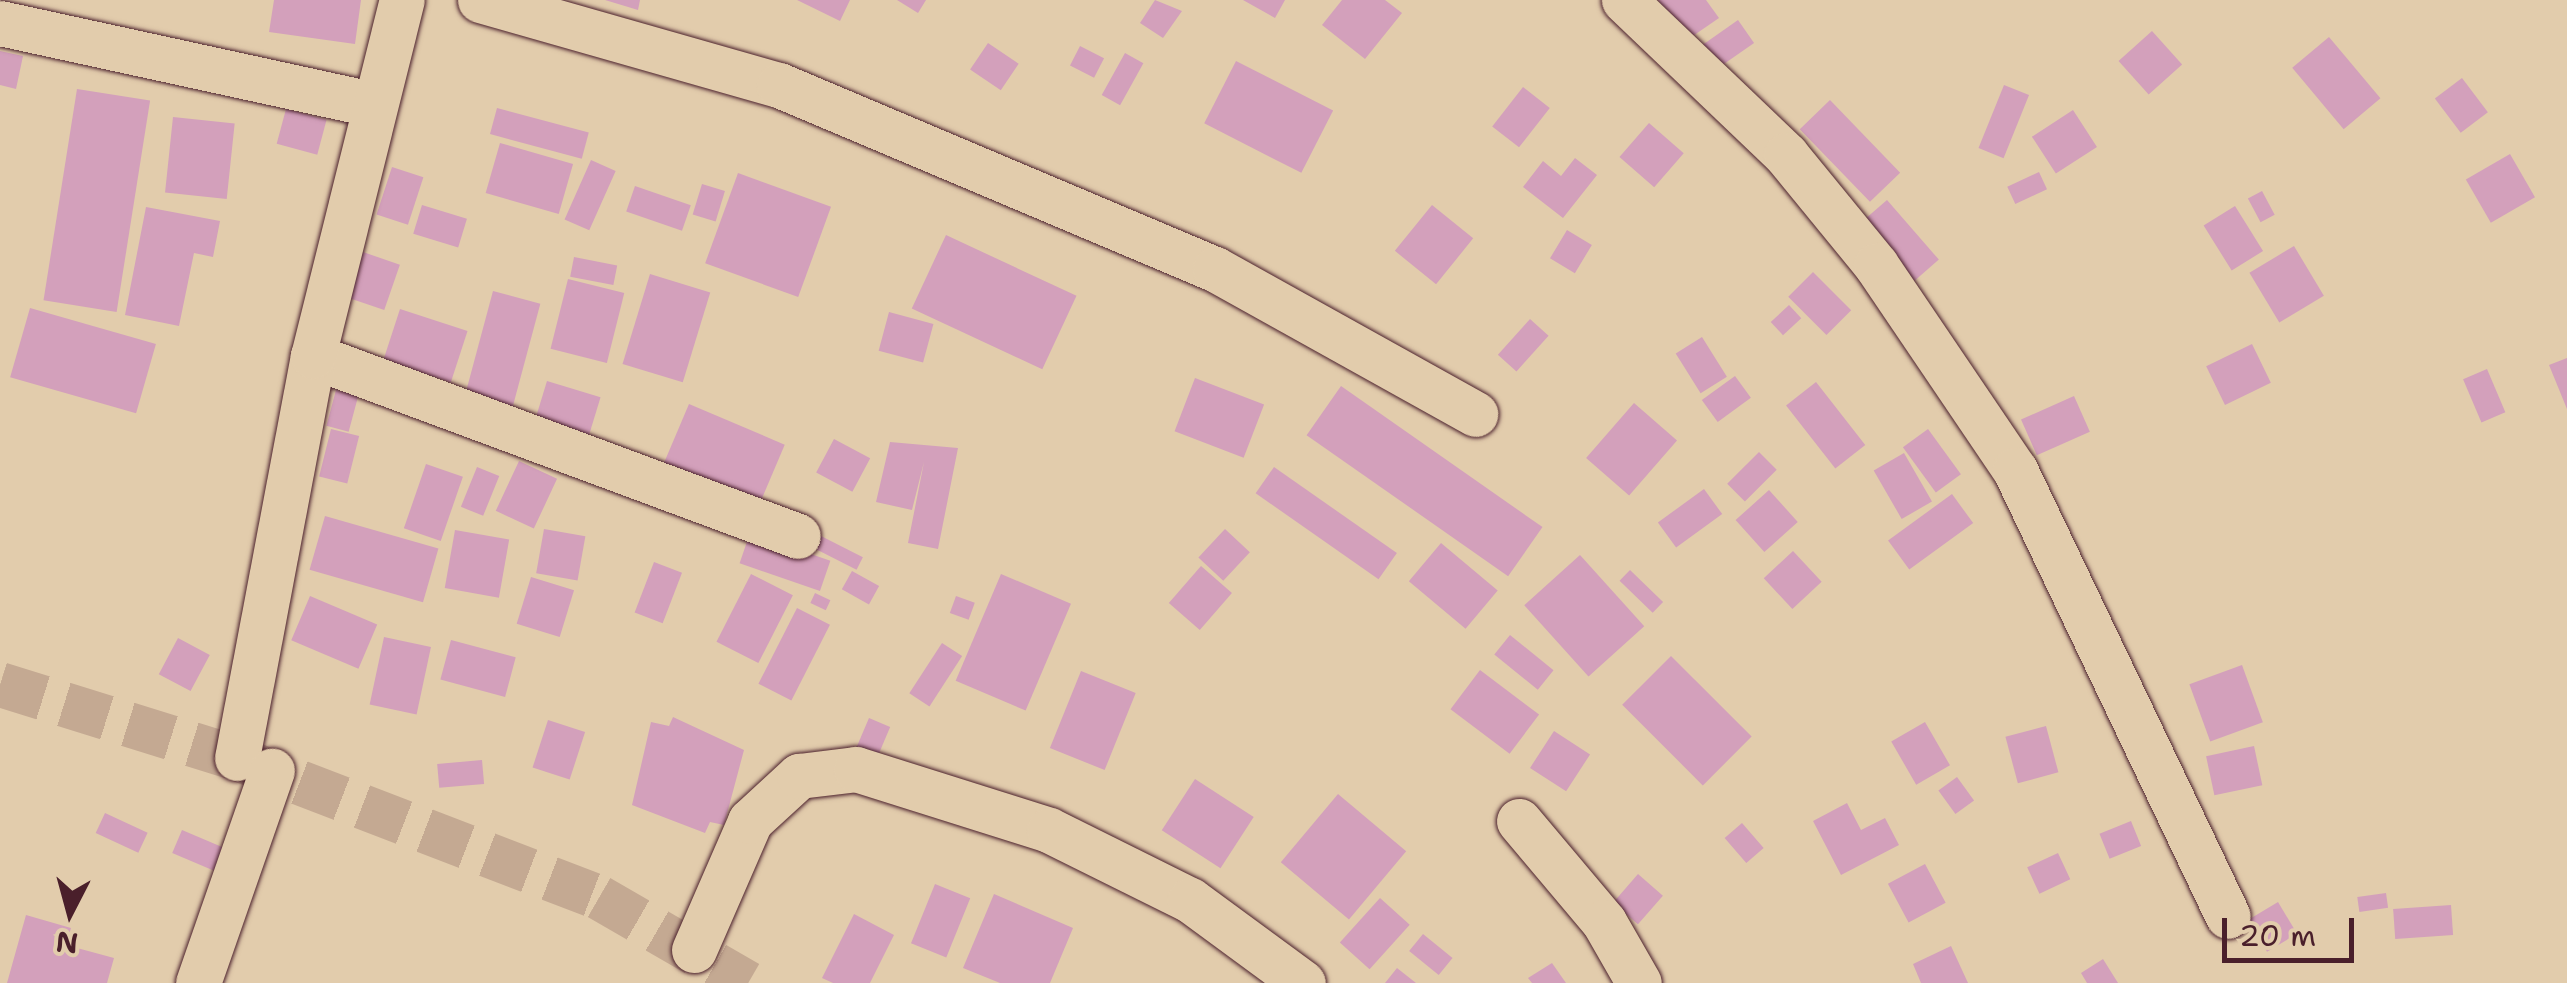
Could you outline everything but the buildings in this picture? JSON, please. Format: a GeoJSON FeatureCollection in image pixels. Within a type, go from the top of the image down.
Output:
{"type":"FeatureCollection","features":[{"type":"Feature","properties":{"kind":"street"},"geometry":{"type":"LineString","coordinates":[[198,983],[255,764],[313,356],[371,104],[402,0]]}},
{"type":"Feature","properties":{"kind":"street"},"geometry":{"type":"LineString","coordinates":[[480,0],[798,93],[1215,269],[1475,414]]}},
{"type":"Feature","properties":{"kind":"street"},"geometry":{"type":"LineString","coordinates":[[1624,0],[1786,154],[1876,266],[2015,470],[2228,916]]}},
{"type":"Feature","properties":{"kind":"street"},"geometry":{"type":"LineString","coordinates":[[0,23],[371,104]]}},
{"type":"Feature","properties":{"kind":"street"},"geometry":{"type":"LineString","coordinates":[[313,356],[798,536]]}},
{"type":"Feature","properties":{"kind":"street"},"geometry":{"type":"LineString","coordinates":[[694,950],[750,821],[799,776],[856,769],[1049,830],[1190,900],[1304,983]]}},
{"type":"Feature","properties":{"kind":"street"},"geometry":{"type":"LineString","coordinates":[[1519,821],[1604,922],[1639,983]]}},
{"type":"Feature","properties":{"kind":"tunnel"},"geometry":{"type":"LineString","coordinates":[[0,684],[237,758],[599,897],[748,983]]}}]}
